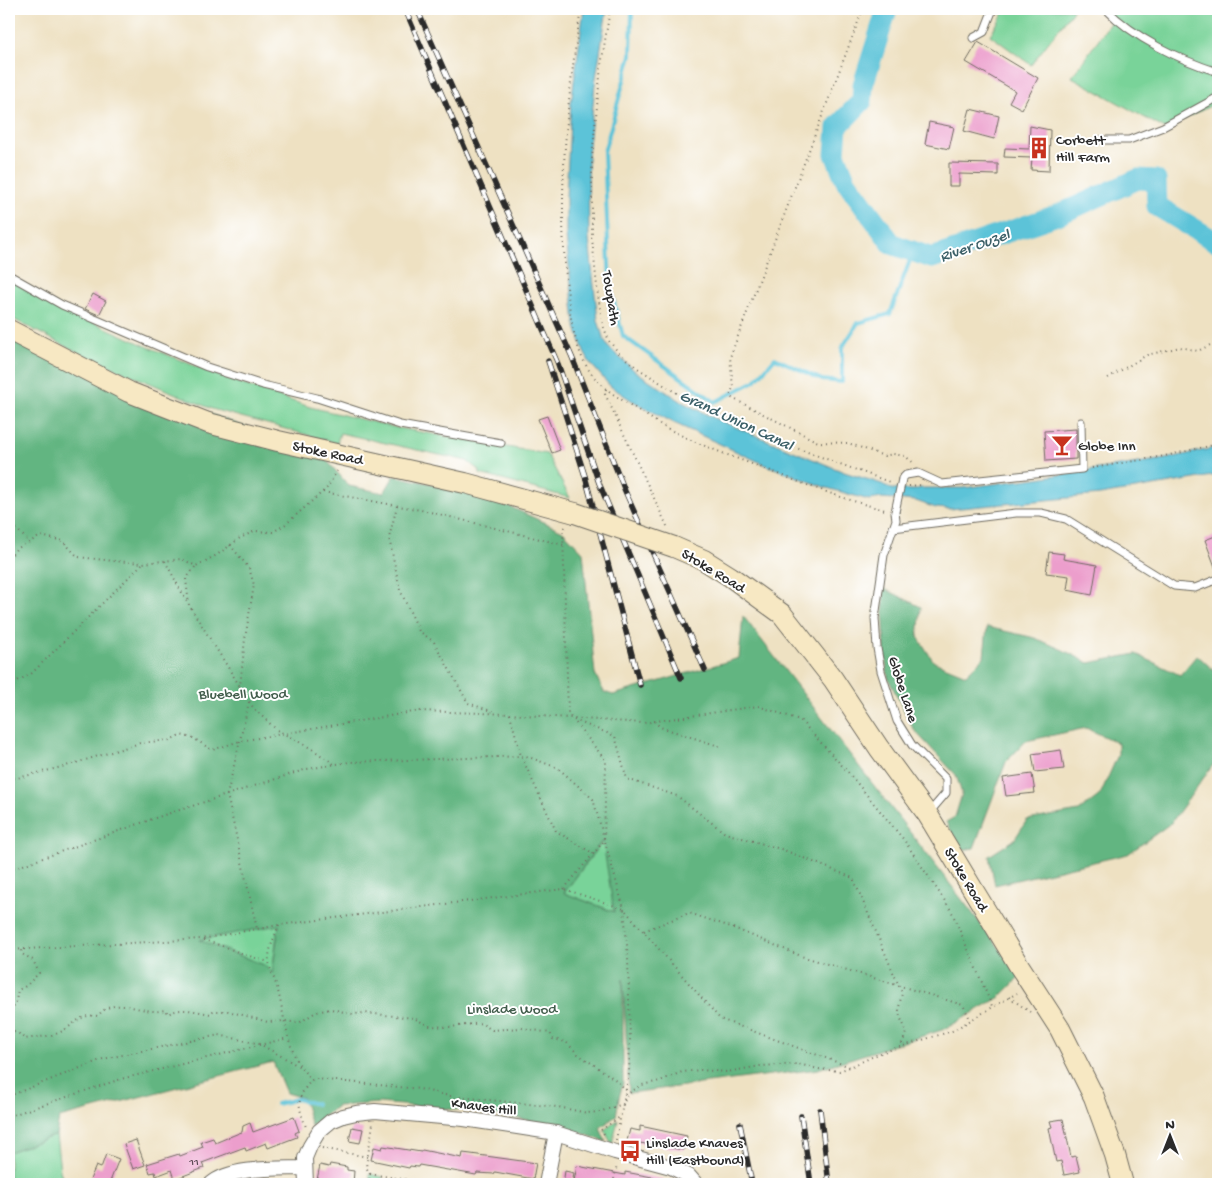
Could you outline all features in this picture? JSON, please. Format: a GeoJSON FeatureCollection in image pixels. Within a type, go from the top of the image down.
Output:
{"type":"FeatureCollection","features":[{"type":"Feature","properties":{"kind":"street","name":"Stoke Road"},"geometry":{"type":"LineString","coordinates":[[9,330],[129,392],[208,423],[278,441],[465,483],[574,513],[674,547],[704,560],[782,614],[833,679],[878,748],[928,815],[1031,985],[1060,1029],[1094,1096],[1123,1184]]}},
{"type":"Feature","properties":{"kind":"street","name":"Knaves Hill"},"geometry":{"type":"LineString","coordinates":[[306,1184],[305,1158],[319,1131],[331,1121],[356,1113],[376,1112],[464,1119],[556,1134],[618,1147],[671,1167],[689,1176],[696,1184]]}},
{"type":"Feature","properties":{"kind":"street"},"geometry":{"type":"LineString","coordinates":[[546,1184],[556,1134]]}},
{"type":"Feature","properties":{"kind":"street"},"geometry":{"type":"LineString","coordinates":[[211,1184],[234,1173],[256,1169],[305,1168]]}},
{"type":"Feature","properties":{"kind":"lane"},"geometry":{"type":"LineString","coordinates":[[973,38],[984,32],[993,9]]}},
{"type":"Feature","properties":{"kind":"lane"},"geometry":{"type":"LineString","coordinates":[[1106,9],[1136,33],[1181,59],[1218,72]]}},
{"type":"Feature","properties":{"kind":"lane"},"geometry":{"type":"LineString","coordinates":[[1100,140],[1129,140],[1163,127],[1218,98]]}},
{"type":"Feature","properties":{"kind":"lane"},"geometry":{"type":"LineString","coordinates":[[9,275],[62,305],[207,367],[263,385],[317,398],[400,425],[500,443]]}},
{"type":"Feature","properties":{"kind":"lane"},"geometry":{"type":"LineString","coordinates":[[902,482],[906,475],[918,473],[942,484],[1082,469],[1081,422]]}},
{"type":"Feature","properties":{"kind":"lane","name":"Globe Lane"},"geometry":{"type":"LineString","coordinates":[[902,482],[893,528],[884,555],[875,618],[877,648],[881,671],[897,721],[912,745],[946,779],[946,793],[928,815]]}},
{"type":"Feature","properties":{"kind":"lane"},"geometry":{"type":"LineString","coordinates":[[893,528],[1016,513],[1041,513],[1066,519],[1174,586],[1195,588],[1218,579]]}},
{"type":"Feature","properties":{"kind":"path"},"geometry":{"type":"LineString","coordinates":[[581,9],[569,93],[564,146],[564,253],[570,308],[577,344],[587,367],[606,389],[617,398],[664,427],[710,447],[850,501],[895,516]]}},
{"type":"Feature","properties":{"kind":"path","name":"Towpath"},"geometry":{"type":"LineString","coordinates":[[610,9],[601,66],[592,158],[592,238],[598,296],[603,325],[609,341],[619,353],[636,366],[695,405],[791,446],[894,484]]}},
{"type":"Feature","properties":{"kind":"path"},"geometry":{"type":"LineString","coordinates":[[863,9],[730,357],[733,387],[730,397],[818,442],[848,444],[884,456],[893,454],[906,456],[918,467],[918,473]]}},
{"type":"Feature","properties":{"kind":"path"},"geometry":{"type":"LineString","coordinates":[[1108,378],[1147,355],[1180,347],[1198,351],[1218,341]]}},
{"type":"Feature","properties":{"kind":"path"},"geometry":{"type":"LineString","coordinates":[[606,389],[605,394],[669,530],[674,547]]}},
{"type":"Feature","properties":{"kind":"path"},"geometry":{"type":"LineString","coordinates":[[1082,469],[1105,467],[1165,456],[1218,444]]}},
{"type":"Feature","properties":{"kind":"path"},"geometry":{"type":"LineString","coordinates":[[188,604],[186,578],[196,566],[255,531],[273,532],[298,514],[323,492],[336,474]]}},
{"type":"Feature","properties":{"kind":"path"},"geometry":{"type":"LineString","coordinates":[[902,482],[942,484]]}},
{"type":"Feature","properties":{"kind":"path"},"geometry":{"type":"LineString","coordinates":[[323,492],[397,506],[564,545]]}},
{"type":"Feature","properties":{"kind":"path"},"geometry":{"type":"LineString","coordinates":[[397,506],[389,538],[400,590],[419,631],[434,642],[468,703],[496,713]]}},
{"type":"Feature","properties":{"kind":"path"},"geometry":{"type":"LineString","coordinates":[[564,889],[604,841],[606,761],[568,713],[563,531],[574,513]]}},
{"type":"Feature","properties":{"kind":"path"},"geometry":{"type":"LineString","coordinates":[[9,521],[29,542]]}},
{"type":"Feature","properties":{"kind":"path"},"geometry":{"type":"LineString","coordinates":[[9,558],[16,549],[41,536],[62,541],[78,557],[143,563],[182,559],[196,566]]}},
{"type":"Feature","properties":{"kind":"path"},"geometry":{"type":"LineString","coordinates":[[230,546],[249,568],[254,584],[240,686]]}},
{"type":"Feature","properties":{"kind":"path"},"geometry":{"type":"LineString","coordinates":[[166,561],[188,604],[254,709],[282,733],[312,749],[334,764]]}},
{"type":"Feature","properties":{"kind":"path"},"geometry":{"type":"LineString","coordinates":[[9,685],[31,674],[143,563]]}},
{"type":"Feature","properties":{"kind":"path"},"geometry":{"type":"LineString","coordinates":[[249,702],[227,795],[258,929]]}},
{"type":"Feature","properties":{"kind":"path"},"geometry":{"type":"LineString","coordinates":[[9,780],[66,766],[140,743],[170,740],[180,735],[192,738],[212,750],[240,741],[282,733],[419,711],[496,713],[643,723],[758,706],[800,720],[904,840],[951,910],[992,1006]]}},
{"type":"Feature","properties":{"kind":"path"},"geometry":{"type":"LineString","coordinates":[[510,714],[521,756],[556,831],[594,854]]}},
{"type":"Feature","properties":{"kind":"path"},"geometry":{"type":"LineString","coordinates":[[573,719],[616,736],[628,779],[677,796],[725,833],[784,850],[853,878],[902,993],[899,1010],[906,1028],[904,1039],[900,1046]]}},
{"type":"Feature","properties":{"kind":"path"},"geometry":{"type":"LineString","coordinates":[[654,721],[660,727],[722,747]]}},
{"type":"Feature","properties":{"kind":"path"},"geometry":{"type":"LineString","coordinates":[[9,870],[307,768],[349,762],[521,756],[526,756],[558,768],[593,799],[624,909],[628,957],[629,1074],[620,1117],[613,1184]]}},
{"type":"Feature","properties":{"kind":"path"},"geometry":{"type":"LineString","coordinates":[[9,950],[201,939],[279,925],[564,889],[624,909],[720,1019],[850,1067]]}},
{"type":"Feature","properties":{"kind":"path"},"geometry":{"type":"LineString","coordinates":[[644,931],[689,913],[731,927],[801,956],[963,1005],[970,1019]]}},
{"type":"Feature","properties":{"kind":"path"},"geometry":{"type":"LineString","coordinates":[[279,925],[271,947],[269,962],[275,977],[290,1045],[300,1067]]}},
{"type":"Feature","properties":{"kind":"path"},"geometry":{"type":"LineString","coordinates":[[201,939],[269,962]]}},
{"type":"Feature","properties":{"kind":"path"},"geometry":{"type":"LineString","coordinates":[[9,1009],[15,1006],[18,990],[26,986],[39,973],[33,960],[22,954],[22,949]]}},
{"type":"Feature","properties":{"kind":"path"},"geometry":{"type":"LineString","coordinates":[[367,1157],[311,1145],[299,1107],[299,1098],[302,1090],[312,1080],[325,1079],[420,1089],[449,1096],[558,1107],[587,1113],[599,1112],[623,1104],[629,1093],[642,1085],[660,1081],[682,1072],[701,1070],[727,1072],[760,1066],[798,1064],[818,1069],[839,1071],[883,1052],[952,1031],[1031,985]]}},
{"type":"Feature","properties":{"kind":"path"},"geometry":{"type":"LineString","coordinates":[[9,1031],[18,1033],[25,1039],[58,1034],[77,1020],[89,1015],[98,1016],[102,1010],[123,1004],[155,1012],[166,1010],[168,1014],[174,1010],[211,1014],[213,1011],[228,1011],[268,1022],[285,1021],[299,1024],[316,1012],[331,1009],[353,1014],[365,1013],[414,1018],[429,1026],[452,1027],[481,1023],[492,1030],[522,1028],[550,1033],[553,1039],[566,1042],[578,1054],[616,1080],[626,1090]]}},
{"type":"Feature","properties":{"kind":"path"},"geometry":{"type":"LineString","coordinates":[[9,1096],[103,1059],[219,1035],[260,1044],[300,1067],[312,1080]]}},
{"type":"Feature","properties":{"kind":"path"},"geometry":{"type":"LineString","coordinates":[[9,1116],[121,1079],[288,1038]]}},
{"type":"Feature","properties":{"kind":"path"},"geometry":{"type":"LineString","coordinates":[[369,1184],[370,1174],[366,1167],[376,1112]]}},
{"type":"Feature","properties":{"kind":"path"},"geometry":{"type":"LineString","coordinates":[[606,1137],[601,1130],[620,1117]]}},
{"type":"Feature","properties":{"kind":"path"},"geometry":{"type":"LineString","coordinates":[[370,1174],[436,1184]]}},
{"type":"Feature","properties":{"kind":"path"},"geometry":{"type":"LineString","coordinates":[[382,1184],[383,1177]]}},
{"type":"Feature","properties":{"kind":"green space"},"geometry":{"type":"Polygon","coordinates":[[[1006,9],[1074,9],[1031,65],[990,35],[1006,9]]]}},
{"type":"Feature","properties":{"kind":"green space"},"geometry":{"type":"Polygon","coordinates":[[[1095,9],[1218,9],[1218,102],[1165,129],[1072,77],[1112,20],[1095,9]]]}},
{"type":"Feature","properties":{"kind":"green space"},"geometry":{"type":"Polygon","coordinates":[[[9,279],[60,307],[146,346],[227,379],[310,407],[398,428],[547,454],[570,498],[480,474],[480,471],[467,461],[340,433],[337,443],[212,409],[83,355],[9,317],[9,279]]]}},
{"type":"Feature","properties":{"kind":"green space"},"geometry":{"type":"Polygon","coordinates":[[[9,339],[323,456],[349,486],[384,493],[394,476],[482,494],[563,531],[583,552],[595,674],[604,692],[613,695],[739,658],[743,616],[1021,976],[1000,997],[945,1029],[818,1069],[629,1093],[623,979],[623,1083],[616,1116],[600,1128],[606,1142],[560,1125],[468,1111],[379,1103],[337,1106],[311,1126],[303,1098],[286,1093],[273,1062],[59,1118],[56,1135],[9,1152],[9,339]],[[603,842],[564,893],[614,912],[603,842]],[[279,925],[199,940],[264,965],[272,973],[279,925]]]}},
{"type":"Feature","properties":{"kind":"green space"},"geometry":{"type":"Polygon","coordinates":[[[883,588],[921,607],[918,637],[934,662],[966,675],[984,657],[987,627],[1035,638],[1089,663],[1136,654],[1180,675],[1197,655],[1218,674],[1218,758],[1171,823],[1128,854],[995,885],[989,856],[1014,840],[1027,820],[1079,811],[1100,795],[1118,755],[1118,743],[1086,728],[1026,741],[1006,762],[974,848],[961,850],[946,822],[955,817],[962,794],[956,775],[914,730],[888,678],[885,656],[883,588]]]}},
{"type":"Feature","properties":{"kind":"green space"},"geometry":{"type":"Polygon","coordinates":[[[603,841],[615,912],[564,893],[603,841]]]}},
{"type":"Feature","properties":{"kind":"green space"},"geometry":{"type":"Polygon","coordinates":[[[280,924],[272,974],[264,965],[198,940],[280,924]]]}},
{"type":"Feature","properties":{"kind":"green space"},"geometry":{"type":"Polygon","coordinates":[[[618,1120],[612,1144],[604,1130],[618,1120]]]}},
{"type":"Feature","properties":{"kind":"green space"},"geometry":{"type":"Polygon","coordinates":[[[56,1135],[60,1170],[64,1184],[9,1184],[9,1152],[56,1135]]]}},
{"type":"Feature","properties":{"kind":"green space"},"geometry":{"type":"Polygon","coordinates":[[[370,1174],[383,1177],[382,1184],[369,1184],[370,1174]]]}},
{"type":"Feature","properties":{"kind":"water"},"geometry":{"type":"Polygon","coordinates":[[[584,9],[607,9],[595,84],[588,157],[589,239],[598,320],[608,347],[635,371],[684,403],[716,419],[844,472],[882,484],[891,489],[963,488],[1165,459],[1218,447],[1218,475],[1100,495],[950,509],[936,508],[916,501],[882,498],[869,500],[824,487],[766,465],[674,423],[631,400],[610,386],[590,363],[584,352],[575,324],[566,236],[571,103],[584,9]]]}},
{"type":"Feature","properties":{"kind":"building"},"geometry":{"type":"Polygon","coordinates":[[[978,42],[1038,78],[1022,109],[1009,102],[1015,91],[966,62],[978,42]]]}},
{"type":"Feature","properties":{"kind":"building"},"geometry":{"type":"Polygon","coordinates":[[[970,109],[999,116],[994,139],[964,131],[970,109]]]}},
{"type":"Feature","properties":{"kind":"building"},"geometry":{"type":"Polygon","coordinates":[[[929,122],[954,127],[949,149],[925,144],[929,122]]]}},
{"type":"Feature","properties":{"kind":"building","name":"Corbett Hill Farm"},"geometry":{"type":"Polygon","coordinates":[[[1030,126],[1050,130],[1049,171],[1031,170],[1032,158],[1004,157],[1005,148],[1029,149],[1030,126]]]}},
{"type":"Feature","properties":{"kind":"building"},"geometry":{"type":"Polygon","coordinates":[[[949,163],[998,164],[998,175],[959,174],[959,186],[949,186],[949,163]]]}},
{"type":"Feature","properties":{"kind":"building"},"geometry":{"type":"Polygon","coordinates":[[[93,294],[106,301],[99,315],[85,309],[93,294]]]}},
{"type":"Feature","properties":{"kind":"building"},"geometry":{"type":"Polygon","coordinates":[[[547,416],[560,450],[552,453],[538,419],[547,416]]]}},
{"type":"Feature","properties":{"kind":"building","name":"Globe Inn"},"geometry":{"type":"Polygon","coordinates":[[[1076,429],[1076,459],[1046,461],[1044,431],[1076,429]]]}},
{"type":"Feature","properties":{"kind":"building"},"geometry":{"type":"Polygon","coordinates":[[[1218,535],[1218,572],[1217,572],[1205,540],[1218,535]]]}},
{"type":"Feature","properties":{"kind":"building"},"geometry":{"type":"Polygon","coordinates":[[[1049,552],[1064,554],[1063,559],[1097,565],[1092,595],[1067,590],[1069,576],[1046,573],[1049,552]]]}},
{"type":"Feature","properties":{"kind":"building"},"geometry":{"type":"Polygon","coordinates":[[[1061,750],[1064,769],[1035,772],[1032,754],[1061,750]]]}},
{"type":"Feature","properties":{"kind":"building"},"geometry":{"type":"Polygon","coordinates":[[[1032,774],[1035,793],[1006,796],[1003,778],[1032,774]]]}},
{"type":"Feature","properties":{"kind":"building"},"geometry":{"type":"Polygon","coordinates":[[[294,1117],[299,1131],[295,1133],[297,1137],[268,1148],[266,1143],[246,1151],[245,1147],[202,1163],[204,1168],[175,1179],[172,1170],[156,1176],[155,1172],[150,1173],[147,1164],[179,1154],[180,1156],[203,1147],[201,1142],[213,1138],[215,1143],[242,1132],[243,1126],[250,1123],[253,1132],[294,1117]]]}},
{"type":"Feature","properties":{"kind":"building"},"geometry":{"type":"Polygon","coordinates":[[[1063,1119],[1071,1157],[1076,1156],[1080,1172],[1064,1175],[1061,1161],[1056,1162],[1049,1128],[1052,1127],[1050,1121],[1063,1119]]]}},
{"type":"Feature","properties":{"kind":"building"},"geometry":{"type":"Polygon","coordinates":[[[640,1126],[687,1136],[684,1150],[627,1141],[630,1129],[640,1131],[640,1126]]]}},
{"type":"Feature","properties":{"kind":"building"},"geometry":{"type":"Polygon","coordinates":[[[352,1127],[363,1129],[360,1143],[349,1141],[352,1127]]]}},
{"type":"Feature","properties":{"kind":"building"},"geometry":{"type":"Polygon","coordinates":[[[136,1140],[145,1165],[133,1169],[124,1144],[136,1140]]]}},
{"type":"Feature","properties":{"kind":"building"},"geometry":{"type":"Polygon","coordinates":[[[383,1146],[421,1152],[422,1150],[462,1158],[463,1153],[536,1163],[533,1179],[495,1172],[494,1174],[477,1173],[476,1175],[419,1165],[418,1167],[410,1166],[409,1168],[371,1160],[374,1147],[382,1149],[383,1146]]]}},
{"type":"Feature","properties":{"kind":"building"},"geometry":{"type":"Polygon","coordinates":[[[106,1154],[119,1159],[109,1184],[88,1184],[96,1166],[101,1168],[106,1154]]]}},
{"type":"Feature","properties":{"kind":"building"},"geometry":{"type":"Polygon","coordinates":[[[330,1164],[347,1167],[347,1170],[354,1171],[353,1184],[344,1184],[327,1179],[326,1182],[317,1180],[320,1165],[329,1167],[330,1164]]]}},
{"type":"Feature","properties":{"kind":"building"},"geometry":{"type":"Polygon","coordinates":[[[577,1166],[625,1175],[625,1172],[663,1179],[662,1184],[590,1184],[574,1181],[577,1166]]]}},
{"type":"Feature","properties":{"kind":"building"},"geometry":{"type":"Polygon","coordinates":[[[565,1171],[574,1173],[572,1184],[563,1184],[565,1171]]]}},
{"type":"Feature","properties":{"kind":"waterway","name":"Grand Union Canal"},"geometry":{"type":"LineString","coordinates":[[632,9],[631,55],[604,152],[610,287],[623,336],[715,402],[755,381],[775,358],[822,380],[842,382],[842,348],[858,323],[890,314],[913,252]]}},
{"type":"Feature","properties":{"kind":"waterway","name":"River Ouzel"},"geometry":{"type":"LineString","coordinates":[[887,9],[863,85],[862,101],[837,127],[835,154],[846,181],[892,244],[932,258],[1060,214],[1138,179],[1156,180],[1157,206],[1218,243]]}},
{"type":"Feature","properties":{"kind":"waterway"},"geometry":{"type":"LineString","coordinates":[[277,1104],[297,1099],[316,1104]]}},
{"type":"Feature","properties":{"kind":"railway"},"geometry":{"type":"LineString","coordinates":[[405,9],[558,364],[599,483],[681,678]]}},
{"type":"Feature","properties":{"kind":"railway"},"geometry":{"type":"LineString","coordinates":[[417,9],[572,357],[625,491],[705,670]]}},
{"type":"Feature","properties":{"kind":"railway"},"geometry":{"type":"LineString","coordinates":[[548,361],[585,476],[640,685]]}},
{"type":"Feature","properties":{"kind":"railway"},"geometry":{"type":"LineString","coordinates":[[820,1110],[829,1184]]}},
{"type":"Feature","properties":{"kind":"railway"},"geometry":{"type":"LineString","coordinates":[[801,1116],[811,1184]]}},
{"type":"Feature","properties":{"kind":"railway"},"geometry":{"type":"LineString","coordinates":[[740,1124],[752,1184]]}},
{"type":"Feature","properties":{"kind":"place","name":"Corbett Hill Farm"},"geometry":{"type":"Point","coordinates":[1039,148]}},
{"type":"Feature","properties":{"kind":"place","name":"Globe Inn"},"geometry":{"type":"Point","coordinates":[1062,445]}},
{"type":"Feature","properties":{"kind":"place","name":"Linslade Knaves Hill (Eastbound)"},"geometry":{"type":"Point","coordinates":[630,1151]}},
{"type":"Feature","properties":{"kind":"park label","name":"Bluebell Wood"},"geometry":{"type":"Point","coordinates":[243,693]}},
{"type":"Feature","properties":{"kind":"park label","name":"Linslade Wood"},"geometry":{"type":"Point","coordinates":[512,1008]}}]}
